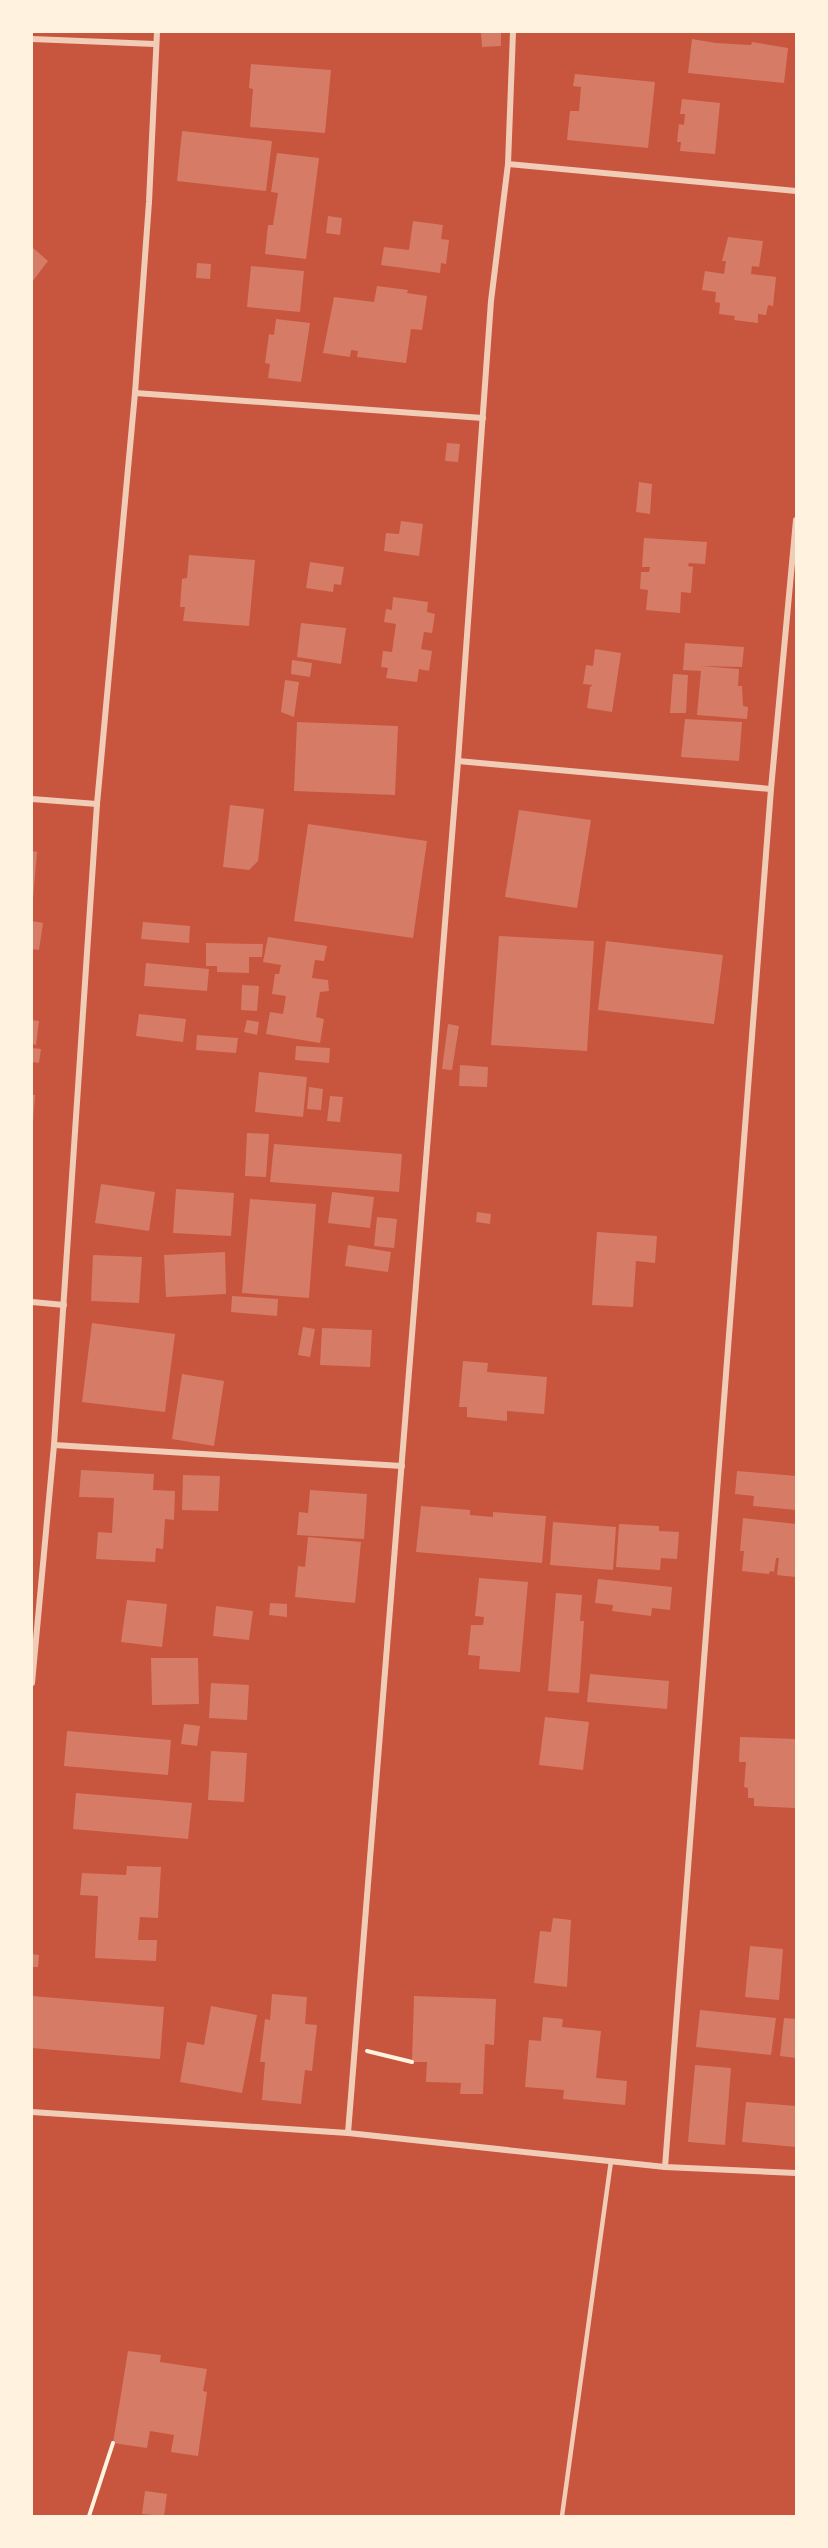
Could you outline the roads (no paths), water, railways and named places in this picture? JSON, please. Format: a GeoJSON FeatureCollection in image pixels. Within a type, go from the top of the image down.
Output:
{"type":"FeatureCollection","features":[{"type":"Feature","properties":{"kind":"street"},"geometry":{"type":"LineString","coordinates":[[32,1683],[54,1445],[98,804],[135,393],[149,202],[157,32]]}},
{"type":"Feature","properties":{"kind":"street"},"geometry":{"type":"LineString","coordinates":[[348,2133],[458,761],[491,301],[508,164],[513,32]]}},
{"type":"Feature","properties":{"kind":"street"},"geometry":{"type":"LineString","coordinates":[[32,39],[155,45]]}},
{"type":"Feature","properties":{"kind":"street"},"geometry":{"type":"LineString","coordinates":[[508,164],[796,191]]}},
{"type":"Feature","properties":{"kind":"street"},"geometry":{"type":"LineString","coordinates":[[135,393],[483,418]]}},
{"type":"Feature","properties":{"kind":"street"},"geometry":{"type":"LineString","coordinates":[[665,2167],[771,789],[796,520]]}},
{"type":"Feature","properties":{"kind":"street"},"geometry":{"type":"LineString","coordinates":[[458,761],[771,789]]}},
{"type":"Feature","properties":{"kind":"street"},"geometry":{"type":"LineString","coordinates":[[32,799],[98,804]]}},
{"type":"Feature","properties":{"kind":"street"},"geometry":{"type":"LineString","coordinates":[[32,1302],[64,1305]]}},
{"type":"Feature","properties":{"kind":"street"},"geometry":{"type":"LineString","coordinates":[[54,1445],[402,1466]]}},
{"type":"Feature","properties":{"kind":"street"},"geometry":{"type":"LineString","coordinates":[[32,2112],[348,2133],[665,2167],[796,2172]]}},
{"type":"Feature","properties":{"kind":"lane"},"geometry":{"type":"LineString","coordinates":[[562,2517],[611,2161]]}}]}
